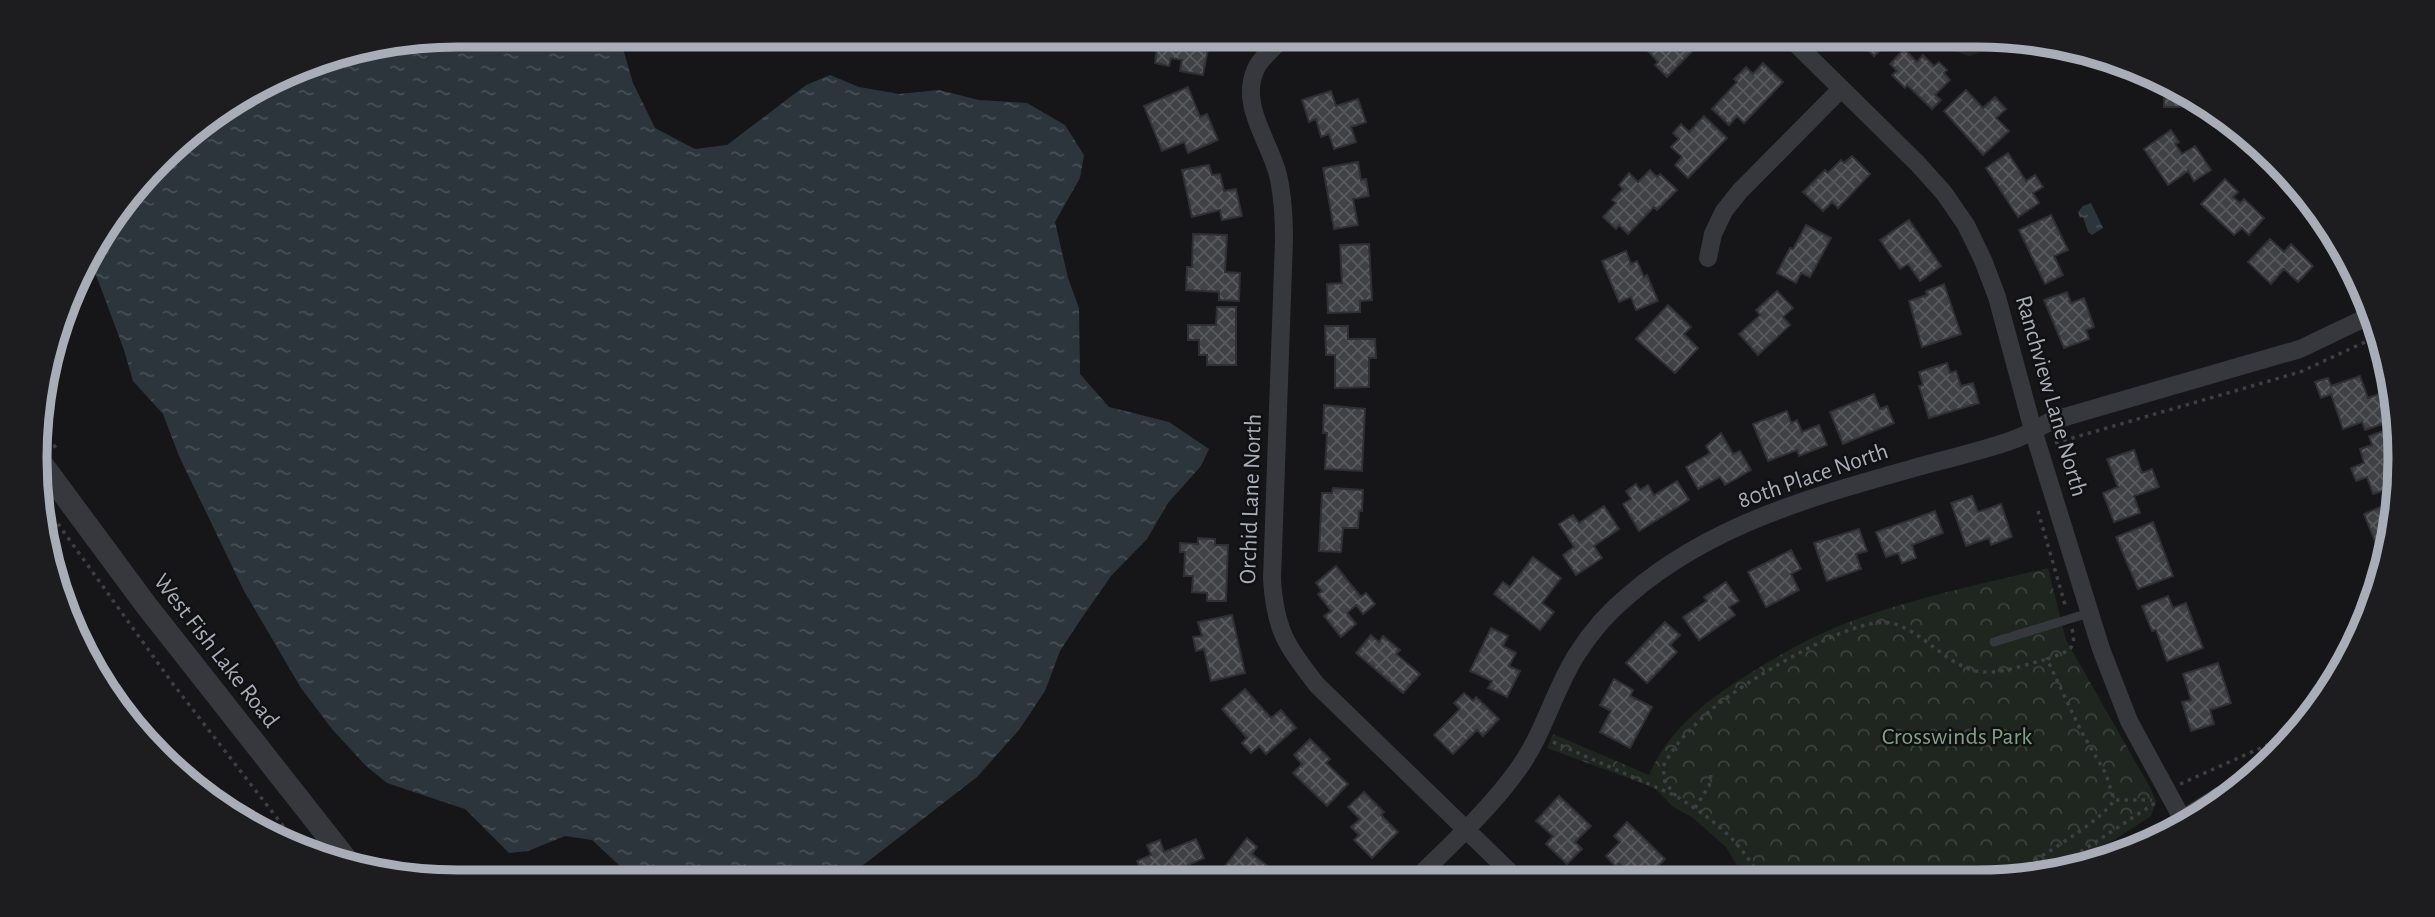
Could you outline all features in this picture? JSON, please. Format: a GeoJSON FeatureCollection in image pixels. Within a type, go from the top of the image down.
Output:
{"type":"FeatureCollection","features":[{"type":"Feature","properties":{"kind":"street","name":"Orchid Lane North"},"geometry":{"type":"LineString","coordinates":[[1275,47],[1255,69],[1250,90],[1254,113],[1278,173],[1283,204],[1272,579],[1274,608],[1287,645],[1317,685],[1508,870]]}},
{"type":"Feature","properties":{"kind":"street","name":"Ranchview Lane North"},"geometry":{"type":"LineString","coordinates":[[1799,47],[1917,163],[1944,193],[1966,225],[1997,298],[2033,430],[2089,614],[2129,721],[2181,816]]}},
{"type":"Feature","properties":{"kind":"street"},"geometry":{"type":"LineString","coordinates":[[1708,258],[1713,234],[1724,211],[1740,191],[1841,89]]}},
{"type":"Feature","properties":{"kind":"street","name":"80th Place North"},"geometry":{"type":"LineString","coordinates":[[1425,870],[1491,803],[1520,766],[1538,736],[1576,656],[1599,623],[1629,594],[1668,565],[1719,536],[1800,502],[2018,438],[2051,421],[2300,349],[2363,319]]}},
{"type":"Feature","properties":{"kind":"street","name":"West Fish Lake Road"},"geometry":{"type":"LineString","coordinates":[[48,472],[139,595],[341,853]]}},
{"type":"Feature","properties":{"kind":"lane"},"geometry":{"type":"LineString","coordinates":[[1994,642],[2089,614]]}},
{"type":"Feature","properties":{"kind":"path"},"geometry":{"type":"LineString","coordinates":[[2039,449],[2300,372],[2370,340]]}},
{"type":"Feature","properties":{"kind":"path"},"geometry":{"type":"LineString","coordinates":[[1676,796],[1665,782],[1663,767],[1676,744],[1695,725],[1738,689],[1793,656],[1860,626],[1877,622],[1906,628],[1956,662],[1977,671],[1999,671],[2047,659],[2073,648],[2075,643],[2069,619],[2035,502]]}},
{"type":"Feature","properties":{"kind":"path"},"geometry":{"type":"LineString","coordinates":[[51,514],[173,684],[286,831]]}},
{"type":"Feature","properties":{"kind":"path"},"geometry":{"type":"LineString","coordinates":[[2023,867],[2094,821],[2109,809],[2114,800],[2106,774],[2075,719],[2047,659]]}},
{"type":"Feature","properties":{"kind":"path"},"geometry":{"type":"LineString","coordinates":[[1538,736],[1676,796],[1732,837],[1756,870]]}},
{"type":"Feature","properties":{"kind":"path"},"geometry":{"type":"LineString","coordinates":[[1695,808],[1709,786],[1711,775]]}},
{"type":"Feature","properties":{"kind":"path"},"geometry":{"type":"LineString","coordinates":[[2114,800],[2152,800],[2154,804]]}},
{"type":"Feature","properties":{"kind":"green space"},"geometry":{"type":"Polygon","coordinates":[[[1943,47],[1993,48],[1969,56],[1943,47]]]}},
{"type":"Feature","properties":{"kind":"green space","name":"Crosswinds Park"},"geometry":{"type":"Polygon","coordinates":[[[2048,568],[2066,640],[2152,791],[2156,802],[2151,816],[2095,852],[2030,866],[1976,870],[1740,870],[1726,847],[1692,817],[1673,807],[1655,788],[1547,748],[1553,734],[1649,775],[1665,746],[1699,709],[1770,661],[1801,643],[1850,622],[1963,588],[2048,568]]]}},
{"type":"Feature","properties":{"kind":"water"},"geometry":{"type":"Polygon","coordinates":[[[458,47],[622,47],[633,83],[655,128],[695,149],[727,145],[806,85],[830,75],[859,87],[899,94],[939,90],[979,100],[1027,103],[1065,125],[1084,155],[1080,178],[1055,222],[1068,278],[1079,308],[1080,374],[1109,407],[1169,422],[1209,449],[1201,466],[1168,503],[1147,539],[1111,576],[1079,622],[1060,651],[1045,691],[1019,730],[977,777],[866,863],[856,870],[624,870],[592,840],[565,836],[528,851],[509,853],[465,809],[387,783],[366,766],[332,729],[301,688],[244,591],[179,456],[163,414],[133,381],[94,269],[102,253],[149,187],[187,149],[253,102],[326,69],[378,55],[458,47]]]}},
{"type":"Feature","properties":{"kind":"water"},"geometry":{"type":"Polygon","coordinates":[[[2091,203],[2103,228],[2092,235],[2078,212],[2091,203]]]}},
{"type":"Feature","properties":{"kind":"building"},"geometry":{"type":"Polygon","coordinates":[[[1208,47],[1203,75],[1180,71],[1182,60],[1171,58],[1169,66],[1155,63],[1157,48],[1208,47]]]}},
{"type":"Feature","properties":{"kind":"building"},"geometry":{"type":"Polygon","coordinates":[[[1652,47],[1696,47],[1667,77],[1655,65],[1658,62],[1648,51],[1652,47]]]}},
{"type":"Feature","properties":{"kind":"building"},"geometry":{"type":"Polygon","coordinates":[[[1865,47],[1883,47],[1874,56],[1865,47]]]}},
{"type":"Feature","properties":{"kind":"building"},"geometry":{"type":"Polygon","coordinates":[[[1904,49],[1917,62],[1923,55],[1934,66],[1939,62],[1947,70],[1944,73],[1950,80],[1935,95],[1941,100],[1932,109],[1892,75],[1897,71],[1890,64],[1904,49]]]}},
{"type":"Feature","properties":{"kind":"building"},"geometry":{"type":"Polygon","coordinates":[[[1763,63],[1783,82],[1744,123],[1737,116],[1729,125],[1712,109],[1737,82],[1734,79],[1746,67],[1753,74],[1763,63]]]}},
{"type":"Feature","properties":{"kind":"building"},"geometry":{"type":"Polygon","coordinates":[[[1188,87],[1200,117],[1207,114],[1218,140],[1188,153],[1184,142],[1162,151],[1144,106],[1188,87]]]}},
{"type":"Feature","properties":{"kind":"building"},"geometry":{"type":"Polygon","coordinates":[[[1966,90],[1983,108],[1995,97],[2006,109],[1996,118],[2009,131],[1983,155],[1944,111],[1966,90]]]}},
{"type":"Feature","properties":{"kind":"building"},"geometry":{"type":"Polygon","coordinates":[[[1331,91],[1336,106],[1358,99],[1366,122],[1351,127],[1356,142],[1334,149],[1329,134],[1321,137],[1316,119],[1309,122],[1302,100],[1331,91]]]}},
{"type":"Feature","properties":{"kind":"building"},"geometry":{"type":"Polygon","coordinates":[[[2164,93],[2184,103],[2184,107],[2164,107],[2164,93]]]}},
{"type":"Feature","properties":{"kind":"building"},"geometry":{"type":"Polygon","coordinates":[[[1704,116],[1727,138],[1688,178],[1675,165],[1682,157],[1671,147],[1679,139],[1673,133],[1681,124],[1689,132],[1704,116]]]}},
{"type":"Feature","properties":{"kind":"building"},"geometry":{"type":"Polygon","coordinates":[[[2171,130],[2179,142],[2175,144],[2182,154],[2195,146],[2211,170],[2194,181],[2188,171],[2168,185],[2144,149],[2171,130]]]}},
{"type":"Feature","properties":{"kind":"building"},"geometry":{"type":"Polygon","coordinates":[[[2008,153],[2026,181],[2035,175],[2043,187],[2033,193],[2039,203],[2018,217],[1986,168],[2008,153]]]}},
{"type":"Feature","properties":{"kind":"building"},"geometry":{"type":"Polygon","coordinates":[[[1852,156],[1870,174],[1838,208],[1832,202],[1823,211],[1803,192],[1825,170],[1828,173],[1841,160],[1844,163],[1852,156]]]}},
{"type":"Feature","properties":{"kind":"building"},"geometry":{"type":"Polygon","coordinates":[[[1358,162],[1361,180],[1366,179],[1369,196],[1353,199],[1358,225],[1334,229],[1323,168],[1358,162]]]}},
{"type":"Feature","properties":{"kind":"building"},"geometry":{"type":"Polygon","coordinates":[[[1209,165],[1212,175],[1220,174],[1224,191],[1236,189],[1242,216],[1222,220],[1220,210],[1192,217],[1182,170],[1209,165]]]}},
{"type":"Feature","properties":{"kind":"building"},"geometry":{"type":"Polygon","coordinates":[[[1650,170],[1657,177],[1660,174],[1677,190],[1657,210],[1654,207],[1628,234],[1619,225],[1616,229],[1603,217],[1616,203],[1612,200],[1623,189],[1619,185],[1629,173],[1638,182],[1650,170]]]}},
{"type":"Feature","properties":{"kind":"building"},"geometry":{"type":"Polygon","coordinates":[[[2225,179],[2238,192],[2233,197],[2240,203],[2244,199],[2264,218],[2249,235],[2242,228],[2234,235],[2201,204],[2225,179]]]}},
{"type":"Feature","properties":{"kind":"building"},"geometry":{"type":"Polygon","coordinates":[[[2051,215],[2068,250],[2054,256],[2063,275],[2045,284],[2019,230],[2051,215]]]}},
{"type":"Feature","properties":{"kind":"building"},"geometry":{"type":"Polygon","coordinates":[[[1909,220],[1941,266],[1920,281],[1908,264],[1900,269],[1880,240],[1909,220]]]}},
{"type":"Feature","properties":{"kind":"building"},"geometry":{"type":"Polygon","coordinates":[[[1806,225],[1831,238],[1810,277],[1801,273],[1796,283],[1777,273],[1806,225]]]}},
{"type":"Feature","properties":{"kind":"building"},"geometry":{"type":"Polygon","coordinates":[[[1193,234],[1227,235],[1225,272],[1240,273],[1239,301],[1219,300],[1219,292],[1186,290],[1187,267],[1192,267],[1193,234]]]}},
{"type":"Feature","properties":{"kind":"building"},"geometry":{"type":"Polygon","coordinates":[[[2270,239],[2284,252],[2291,244],[2313,266],[2298,282],[2284,269],[2271,284],[2248,262],[2270,239]]]}},
{"type":"Feature","properties":{"kind":"building"},"geometry":{"type":"Polygon","coordinates":[[[1369,244],[1372,300],[1360,301],[1360,312],[1328,313],[1327,284],[1342,283],[1340,245],[1369,244]]]}},
{"type":"Feature","properties":{"kind":"building"},"geometry":{"type":"Polygon","coordinates":[[[1626,251],[1631,264],[1637,261],[1644,277],[1647,275],[1658,301],[1636,310],[1631,297],[1619,302],[1602,261],[1626,251]]]}},
{"type":"Feature","properties":{"kind":"building"},"geometry":{"type":"Polygon","coordinates":[[[1944,284],[1961,334],[1922,347],[1909,301],[1927,295],[1926,291],[1944,284]]]}},
{"type":"Feature","properties":{"kind":"building"},"geometry":{"type":"Polygon","coordinates":[[[1777,291],[1793,308],[1783,317],[1790,325],[1758,355],[1739,334],[1760,315],[1756,310],[1777,291]]]}},
{"type":"Feature","properties":{"kind":"building"},"geometry":{"type":"Polygon","coordinates":[[[2067,292],[2071,303],[2084,298],[2094,327],[2086,330],[2089,339],[2064,348],[2044,300],[2067,292]]]}},
{"type":"Feature","properties":{"kind":"building"},"geometry":{"type":"Polygon","coordinates":[[[1668,305],[1691,327],[1684,334],[1698,348],[1675,373],[1636,339],[1668,305]]]}},
{"type":"Feature","properties":{"kind":"building"},"geometry":{"type":"Polygon","coordinates":[[[1217,307],[1236,307],[1236,365],[1207,365],[1207,355],[1199,355],[1199,340],[1188,340],[1188,325],[1216,325],[1217,307]]]}},
{"type":"Feature","properties":{"kind":"building"},"geometry":{"type":"Polygon","coordinates":[[[1325,326],[1348,326],[1348,339],[1375,339],[1376,358],[1369,358],[1369,387],[1335,388],[1335,355],[1326,355],[1325,326]]]}},
{"type":"Feature","properties":{"kind":"building"},"geometry":{"type":"Polygon","coordinates":[[[1947,363],[1950,373],[1956,371],[1961,386],[1973,383],[1979,403],[1929,418],[1919,386],[1923,385],[1919,372],[1947,363]]]}},
{"type":"Feature","properties":{"kind":"building"},"geometry":{"type":"Polygon","coordinates":[[[2360,376],[2368,398],[2379,394],[2386,423],[2365,430],[2362,422],[2343,429],[2331,394],[2321,398],[2315,382],[2328,378],[2331,386],[2360,376]]]}},
{"type":"Feature","properties":{"kind":"building"},"geometry":{"type":"Polygon","coordinates":[[[1874,394],[1880,409],[1887,406],[1894,423],[1843,444],[1830,412],[1874,394]]]}},
{"type":"Feature","properties":{"kind":"building"},"geometry":{"type":"Polygon","coordinates":[[[1324,405],[1365,409],[1362,471],[1325,469],[1327,433],[1323,433],[1324,405]]]}},
{"type":"Feature","properties":{"kind":"building"},"geometry":{"type":"Polygon","coordinates":[[[1787,411],[1791,423],[1797,420],[1802,432],[1819,425],[1827,445],[1799,456],[1797,450],[1768,461],[1753,424],[1787,411]]]}},
{"type":"Feature","properties":{"kind":"building"},"geometry":{"type":"Polygon","coordinates":[[[2387,430],[2386,490],[2373,494],[2367,477],[2356,481],[2351,468],[2364,463],[2360,449],[2372,445],[2369,436],[2387,430]]]}},
{"type":"Feature","properties":{"kind":"building"},"geometry":{"type":"Polygon","coordinates":[[[1721,433],[1733,454],[1740,451],[1751,470],[1725,485],[1720,477],[1698,489],[1686,467],[1710,453],[1706,446],[1721,433]]]}},
{"type":"Feature","properties":{"kind":"building"},"geometry":{"type":"Polygon","coordinates":[[[2134,450],[2142,473],[2152,469],[2159,487],[2134,496],[2140,513],[2114,522],[2103,493],[2118,487],[2107,459],[2134,450]]]}},
{"type":"Feature","properties":{"kind":"building"},"geometry":{"type":"Polygon","coordinates":[[[1677,481],[1689,500],[1639,531],[1623,504],[1631,499],[1626,491],[1636,484],[1640,490],[1648,485],[1654,495],[1677,481]]]}},
{"type":"Feature","properties":{"kind":"building"},"geometry":{"type":"Polygon","coordinates":[[[1333,488],[1363,490],[1362,511],[1359,511],[1358,528],[1343,528],[1341,552],[1319,551],[1322,493],[1332,493],[1333,488]]]}},
{"type":"Feature","properties":{"kind":"building"},"geometry":{"type":"Polygon","coordinates":[[[1972,496],[1978,512],[2001,504],[2012,537],[1991,545],[1989,538],[1966,546],[1951,503],[1972,496]]]}},
{"type":"Feature","properties":{"kind":"building"},"geometry":{"type":"Polygon","coordinates":[[[2385,505],[2378,549],[2364,514],[2385,505]]]}},
{"type":"Feature","properties":{"kind":"building"},"geometry":{"type":"Polygon","coordinates":[[[1604,506],[1619,529],[1594,546],[1602,558],[1576,575],[1563,555],[1574,547],[1559,524],[1573,515],[1579,523],[1604,506]]]}},
{"type":"Feature","properties":{"kind":"building"},"geometry":{"type":"Polygon","coordinates":[[[1935,511],[1943,533],[1912,545],[1916,558],[1902,563],[1898,553],[1886,557],[1876,532],[1935,511]]]}},
{"type":"Feature","properties":{"kind":"building"},"geometry":{"type":"Polygon","coordinates":[[[2153,522],[2173,576],[2138,589],[2116,537],[2153,522]]]}},
{"type":"Feature","properties":{"kind":"building"},"geometry":{"type":"Polygon","coordinates":[[[1859,529],[1867,551],[1856,554],[1861,569],[1827,581],[1814,543],[1859,529]]]}},
{"type":"Feature","properties":{"kind":"building"},"geometry":{"type":"Polygon","coordinates":[[[1198,538],[1215,539],[1215,545],[1228,545],[1226,601],[1207,601],[1207,593],[1192,592],[1193,576],[1184,576],[1185,552],[1180,552],[1180,543],[1198,544],[1198,538]]]}},
{"type":"Feature","properties":{"kind":"building"},"geometry":{"type":"Polygon","coordinates":[[[1791,550],[1801,569],[1791,574],[1799,590],[1766,607],[1748,572],[1791,550]]]}},
{"type":"Feature","properties":{"kind":"building"},"geometry":{"type":"Polygon","coordinates":[[[1533,557],[1561,578],[1542,603],[1554,612],[1540,630],[1494,594],[1503,582],[1510,587],[1533,557]]]}},
{"type":"Feature","properties":{"kind":"building"},"geometry":{"type":"Polygon","coordinates":[[[1336,566],[1361,597],[1366,593],[1375,604],[1363,614],[1356,605],[1347,613],[1356,624],[1341,637],[1324,616],[1331,611],[1318,594],[1322,591],[1316,583],[1336,566]]]}},
{"type":"Feature","properties":{"kind":"building"},"geometry":{"type":"Polygon","coordinates":[[[1726,582],[1739,601],[1729,607],[1735,615],[1699,640],[1683,617],[1707,601],[1704,597],[1726,582]]]}},
{"type":"Feature","properties":{"kind":"building"},"geometry":{"type":"Polygon","coordinates":[[[2168,596],[2173,608],[2186,603],[2203,648],[2167,661],[2156,630],[2152,631],[2142,606],[2168,596]]]}},
{"type":"Feature","properties":{"kind":"building"},"geometry":{"type":"Polygon","coordinates":[[[1232,615],[1245,673],[1211,681],[1204,649],[1196,651],[1193,637],[1202,636],[1198,622],[1232,615]]]}},
{"type":"Feature","properties":{"kind":"building"},"geometry":{"type":"Polygon","coordinates":[[[1665,622],[1680,635],[1670,645],[1677,652],[1647,683],[1626,663],[1665,622]]]}},
{"type":"Feature","properties":{"kind":"building"},"geometry":{"type":"Polygon","coordinates":[[[1491,628],[1508,636],[1503,646],[1516,653],[1509,666],[1520,671],[1507,697],[1488,688],[1492,681],[1470,671],[1491,628]]]}},
{"type":"Feature","properties":{"kind":"building"},"geometry":{"type":"Polygon","coordinates":[[[1371,635],[1379,642],[1383,636],[1400,650],[1396,654],[1420,674],[1403,693],[1356,653],[1371,635]]]}},
{"type":"Feature","properties":{"kind":"building"},"geometry":{"type":"Polygon","coordinates":[[[2218,663],[2231,703],[2210,710],[2214,724],[2191,731],[2182,702],[2191,700],[2183,674],[2218,663]]]}},
{"type":"Feature","properties":{"kind":"building"},"geometry":{"type":"Polygon","coordinates":[[[1614,679],[1633,690],[1630,696],[1652,707],[1630,748],[1600,732],[1611,711],[1600,705],[1614,679]]]}},
{"type":"Feature","properties":{"kind":"building"},"geometry":{"type":"Polygon","coordinates":[[[1245,689],[1271,718],[1281,710],[1296,728],[1266,754],[1259,746],[1251,753],[1242,743],[1247,738],[1222,709],[1245,689]]]}},
{"type":"Feature","properties":{"kind":"building"},"geometry":{"type":"Polygon","coordinates":[[[1464,693],[1473,701],[1476,697],[1499,719],[1483,736],[1477,730],[1453,754],[1434,735],[1460,709],[1454,703],[1464,693]]]}},
{"type":"Feature","properties":{"kind":"building"},"geometry":{"type":"Polygon","coordinates":[[[1310,739],[1330,759],[1326,763],[1348,784],[1327,806],[1293,773],[1302,764],[1294,755],[1310,739]]]}},
{"type":"Feature","properties":{"kind":"building"},"geometry":{"type":"Polygon","coordinates":[[[1364,792],[1384,812],[1381,815],[1398,832],[1372,858],[1354,840],[1359,835],[1351,827],[1360,819],[1348,807],[1364,792]]]}},
{"type":"Feature","properties":{"kind":"building"},"geometry":{"type":"Polygon","coordinates":[[[1559,796],[1591,826],[1575,842],[1582,849],[1567,864],[1546,844],[1553,836],[1536,821],[1559,796]]]}},
{"type":"Feature","properties":{"kind":"building"},"geometry":{"type":"Polygon","coordinates":[[[1627,822],[1665,859],[1655,870],[1626,870],[1619,863],[1616,867],[1606,856],[1620,842],[1614,836],[1627,822]]]}},
{"type":"Feature","properties":{"kind":"building"},"geometry":{"type":"Polygon","coordinates":[[[1247,838],[1257,847],[1252,854],[1270,868],[1230,870],[1225,866],[1247,838]]]}},
{"type":"Feature","properties":{"kind":"building"},"geometry":{"type":"Polygon","coordinates":[[[1196,839],[1204,858],[1177,870],[1141,870],[1137,861],[1151,855],[1147,845],[1160,840],[1164,852],[1196,839]]]}}]}
